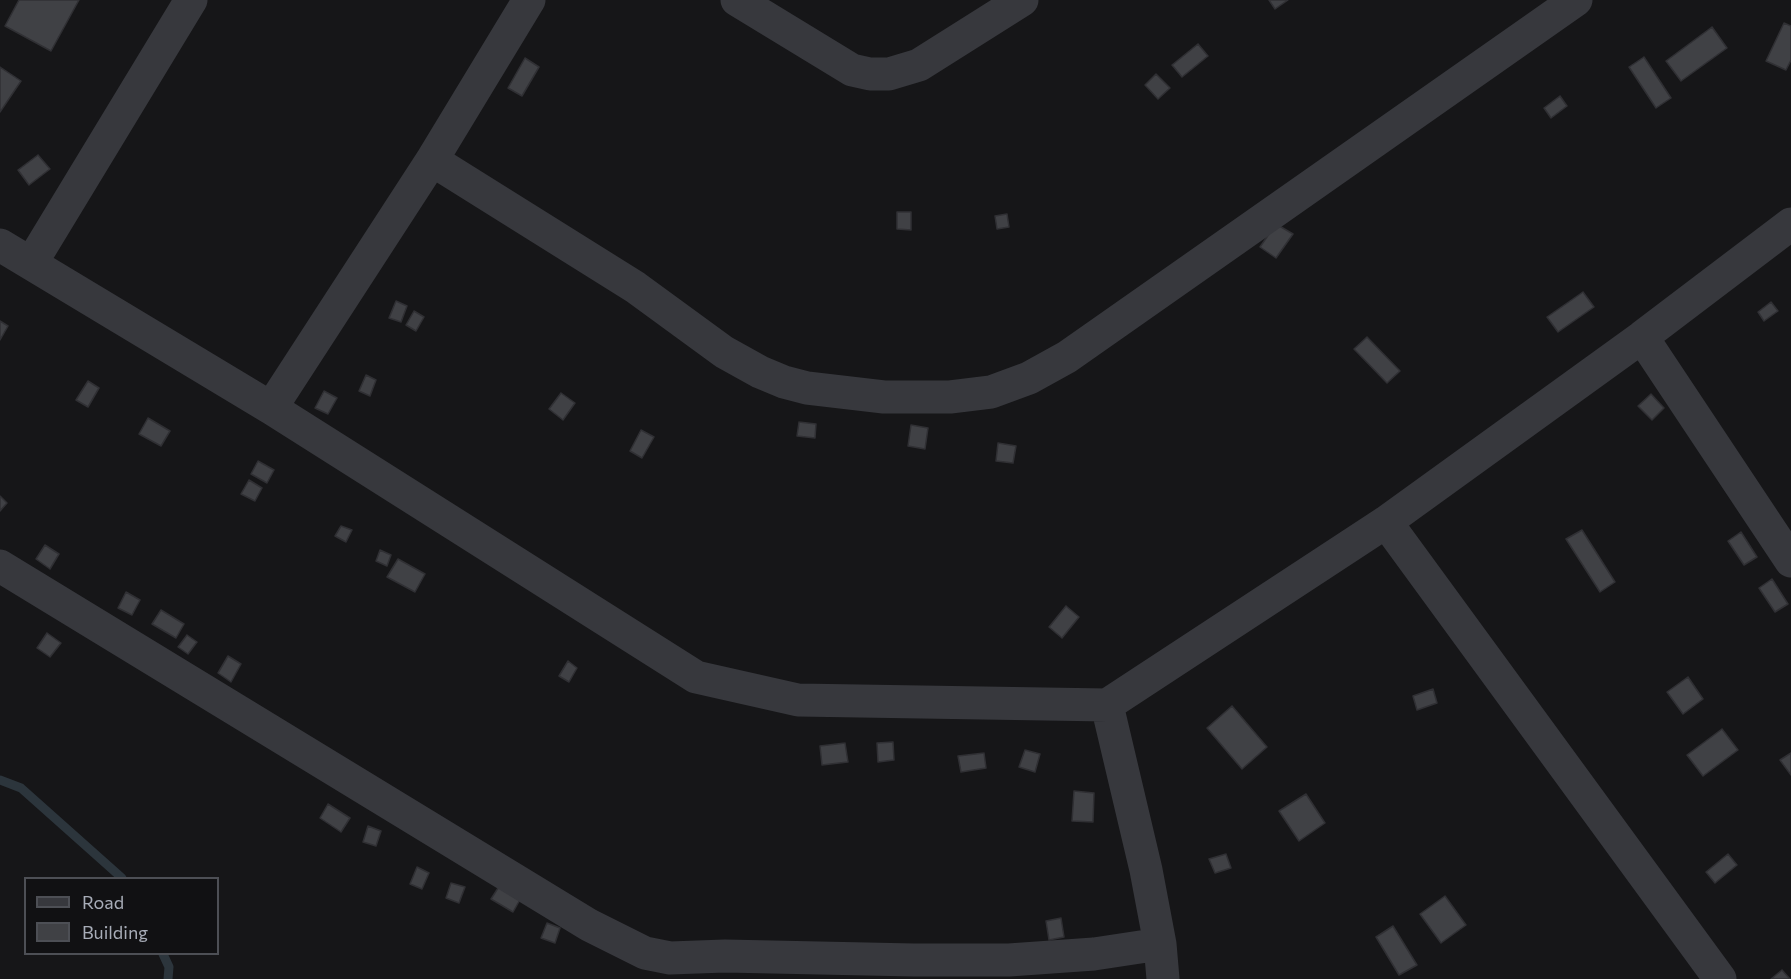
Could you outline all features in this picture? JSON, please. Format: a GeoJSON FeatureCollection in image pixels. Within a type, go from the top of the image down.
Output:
{"type":"FeatureCollection","features":[{"type":"Feature","properties":{"kind":"street"},"geometry":{"type":"LineString","coordinates":[[32,262],[191,0]]}},
{"type":"Feature","properties":{"kind":"street"},"geometry":{"type":"LineString","coordinates":[[271,408],[432,160],[529,0]]}},
{"type":"Feature","properties":{"kind":"street"},"geometry":{"type":"LineString","coordinates":[[737,0],[852,70],[870,74],[889,74],[919,65],[1022,0]]}},
{"type":"Feature","properties":{"kind":"street"},"geometry":{"type":"LineString","coordinates":[[432,160],[635,286],[724,352],[784,382],[807,388],[884,397],[950,397],[991,392],[1029,378],[1067,357],[1576,0]]}},
{"type":"Feature","properties":{"kind":"street"},"geometry":{"type":"LineString","coordinates":[[0,244],[271,408],[696,678],[798,700],[1107,705],[1386,522],[1642,337],[1791,224]]}},
{"type":"Feature","properties":{"kind":"street"},"geometry":{"type":"LineString","coordinates":[[1642,337],[1791,561]]}},
{"type":"Feature","properties":{"kind":"street"},"geometry":{"type":"LineString","coordinates":[[1386,522],[1720,979]]}},
{"type":"Feature","properties":{"kind":"street"},"geometry":{"type":"LineString","coordinates":[[0,566],[589,925],[645,953],[670,958],[725,956],[1009,960],[1094,954],[1160,944]]}},
{"type":"Feature","properties":{"kind":"street"},"geometry":{"type":"LineString","coordinates":[[1107,705],[1146,870],[1160,944],[1163,979]]}},
{"type":"Feature","properties":{"kind":"building"},"geometry":{"type":"Polygon","coordinates":[[[19,0],[79,0],[51,51],[5,26],[19,0]]]}},
{"type":"Feature","properties":{"kind":"building"},"geometry":{"type":"Polygon","coordinates":[[[1269,0],[1288,0],[1275,9],[1269,0]]]}},
{"type":"Feature","properties":{"kind":"building"},"geometry":{"type":"Polygon","coordinates":[[[1784,23],[1791,26],[1791,60],[1786,70],[1766,61],[1784,23]]]}},
{"type":"Feature","properties":{"kind":"building"},"geometry":{"type":"Polygon","coordinates":[[[1712,27],[1727,48],[1681,81],[1666,61],[1712,27]]]}},
{"type":"Feature","properties":{"kind":"building"},"geometry":{"type":"Polygon","coordinates":[[[1198,44],[1208,56],[1182,77],[1172,65],[1198,44]]]}},
{"type":"Feature","properties":{"kind":"building"},"geometry":{"type":"Polygon","coordinates":[[[1644,57],[1671,98],[1656,108],[1629,67],[1644,57]]]}},
{"type":"Feature","properties":{"kind":"building"},"geometry":{"type":"Polygon","coordinates":[[[525,58],[539,67],[522,96],[508,88],[525,58]]]}},
{"type":"Feature","properties":{"kind":"building"},"geometry":{"type":"Polygon","coordinates":[[[0,67],[21,81],[0,112],[0,67]]]}},
{"type":"Feature","properties":{"kind":"building"},"geometry":{"type":"Polygon","coordinates":[[[1156,74],[1170,88],[1158,99],[1145,85],[1156,74]]]}},
{"type":"Feature","properties":{"kind":"building"},"geometry":{"type":"Polygon","coordinates":[[[1560,96],[1567,106],[1551,118],[1544,108],[1560,96]]]}},
{"type":"Feature","properties":{"kind":"building"},"geometry":{"type":"Polygon","coordinates":[[[38,155],[50,169],[29,185],[18,170],[38,155]]]}},
{"type":"Feature","properties":{"kind":"building"},"geometry":{"type":"Polygon","coordinates":[[[897,212],[911,212],[911,230],[897,229],[897,212]]]}},
{"type":"Feature","properties":{"kind":"building"},"geometry":{"type":"Polygon","coordinates":[[[1007,214],[1009,227],[997,229],[995,216],[1007,214]]]}},
{"type":"Feature","properties":{"kind":"building"},"geometry":{"type":"Polygon","coordinates":[[[1276,224],[1293,234],[1276,258],[1260,247],[1276,224]]]}},
{"type":"Feature","properties":{"kind":"building"},"geometry":{"type":"Polygon","coordinates":[[[1583,292],[1594,307],[1558,332],[1547,317],[1583,292]]]}},
{"type":"Feature","properties":{"kind":"building"},"geometry":{"type":"Polygon","coordinates":[[[396,301],[407,306],[401,322],[389,318],[396,301]]]}},
{"type":"Feature","properties":{"kind":"building"},"geometry":{"type":"Polygon","coordinates":[[[1771,302],[1778,311],[1764,321],[1758,312],[1771,302]]]}},
{"type":"Feature","properties":{"kind":"building"},"geometry":{"type":"Polygon","coordinates":[[[414,311],[424,317],[416,331],[406,325],[414,311]]]}},
{"type":"Feature","properties":{"kind":"building"},"geometry":{"type":"Polygon","coordinates":[[[0,321],[8,326],[0,340],[0,321]]]}},
{"type":"Feature","properties":{"kind":"building"},"geometry":{"type":"Polygon","coordinates":[[[1367,337],[1400,371],[1387,383],[1354,349],[1367,337]]]}},
{"type":"Feature","properties":{"kind":"building"},"geometry":{"type":"Polygon","coordinates":[[[366,375],[376,380],[370,396],[359,391],[366,375]]]}},
{"type":"Feature","properties":{"kind":"building"},"geometry":{"type":"Polygon","coordinates":[[[88,381],[99,388],[88,407],[76,400],[88,381]]]}},
{"type":"Feature","properties":{"kind":"building"},"geometry":{"type":"Polygon","coordinates":[[[324,391],[337,398],[328,414],[315,408],[324,391]]]}},
{"type":"Feature","properties":{"kind":"building"},"geometry":{"type":"Polygon","coordinates":[[[561,393],[575,403],[563,420],[549,409],[561,393]]]}},
{"type":"Feature","properties":{"kind":"building"},"geometry":{"type":"Polygon","coordinates":[[[1651,394],[1664,408],[1652,420],[1638,406],[1651,394]]]}},
{"type":"Feature","properties":{"kind":"building"},"geometry":{"type":"Polygon","coordinates":[[[148,418],[170,431],[161,446],[139,434],[148,418]]]}},
{"type":"Feature","properties":{"kind":"building"},"geometry":{"type":"Polygon","coordinates":[[[799,422],[816,424],[815,438],[797,436],[799,422]]]}},
{"type":"Feature","properties":{"kind":"building"},"geometry":{"type":"Polygon","coordinates":[[[911,425],[928,428],[925,449],[908,446],[911,425]]]}},
{"type":"Feature","properties":{"kind":"building"},"geometry":{"type":"Polygon","coordinates":[[[641,430],[654,437],[642,458],[630,451],[641,430]]]}},
{"type":"Feature","properties":{"kind":"building"},"geometry":{"type":"Polygon","coordinates":[[[998,443],[1016,446],[1013,463],[996,461],[998,443]]]}},
{"type":"Feature","properties":{"kind":"building"},"geometry":{"type":"Polygon","coordinates":[[[258,461],[274,470],[267,483],[251,474],[258,461]]]}},
{"type":"Feature","properties":{"kind":"building"},"geometry":{"type":"Polygon","coordinates":[[[249,480],[262,488],[255,501],[241,494],[249,480]]]}},
{"type":"Feature","properties":{"kind":"building"},"geometry":{"type":"Polygon","coordinates":[[[0,496],[7,503],[0,511],[0,496]]]}},
{"type":"Feature","properties":{"kind":"building"},"geometry":{"type":"Polygon","coordinates":[[[341,526],[352,530],[346,542],[335,536],[341,526]]]}},
{"type":"Feature","properties":{"kind":"building"},"geometry":{"type":"Polygon","coordinates":[[[1582,530],[1615,582],[1600,592],[1566,539],[1582,530]]]}},
{"type":"Feature","properties":{"kind":"building"},"geometry":{"type":"Polygon","coordinates":[[[1741,532],[1757,557],[1744,565],[1728,541],[1741,532]]]}},
{"type":"Feature","properties":{"kind":"building"},"geometry":{"type":"Polygon","coordinates":[[[45,545],[59,554],[50,569],[36,559],[45,545]]]}},
{"type":"Feature","properties":{"kind":"building"},"geometry":{"type":"Polygon","coordinates":[[[380,550],[391,555],[387,566],[376,561],[380,550]]]}},
{"type":"Feature","properties":{"kind":"building"},"geometry":{"type":"Polygon","coordinates":[[[398,559],[425,574],[415,592],[387,577],[398,559]]]}},
{"type":"Feature","properties":{"kind":"building"},"geometry":{"type":"Polygon","coordinates":[[[1772,579],[1788,604],[1775,612],[1759,588],[1772,579]]]}},
{"type":"Feature","properties":{"kind":"building"},"geometry":{"type":"Polygon","coordinates":[[[126,592],[140,600],[132,615],[118,608],[126,592]]]}},
{"type":"Feature","properties":{"kind":"building"},"geometry":{"type":"Polygon","coordinates":[[[1066,606],[1079,617],[1062,638],[1049,627],[1066,606]]]}},
{"type":"Feature","properties":{"kind":"building"},"geometry":{"type":"Polygon","coordinates":[[[161,610],[184,624],[176,638],[152,624],[161,610]]]}},
{"type":"Feature","properties":{"kind":"building"},"geometry":{"type":"Polygon","coordinates":[[[47,633],[61,643],[50,657],[37,648],[47,633]]]}},
{"type":"Feature","properties":{"kind":"building"},"geometry":{"type":"Polygon","coordinates":[[[187,635],[197,642],[188,654],[178,647],[187,635]]]}},
{"type":"Feature","properties":{"kind":"building"},"geometry":{"type":"Polygon","coordinates":[[[228,656],[241,664],[231,682],[218,673],[228,656]]]}},
{"type":"Feature","properties":{"kind":"building"},"geometry":{"type":"Polygon","coordinates":[[[568,661],[577,668],[569,682],[559,676],[568,661]]]}},
{"type":"Feature","properties":{"kind":"building"},"geometry":{"type":"Polygon","coordinates":[[[1688,677],[1703,699],[1683,714],[1667,692],[1688,677]]]}},
{"type":"Feature","properties":{"kind":"building"},"geometry":{"type":"Polygon","coordinates":[[[1433,689],[1437,703],[1417,710],[1413,696],[1433,689]]]}},
{"type":"Feature","properties":{"kind":"building"},"geometry":{"type":"Polygon","coordinates":[[[1232,706],[1267,747],[1242,769],[1207,728],[1232,706]]]}},
{"type":"Feature","properties":{"kind":"building"},"geometry":{"type":"Polygon","coordinates":[[[1722,729],[1738,750],[1703,776],[1687,755],[1722,729]]]}},
{"type":"Feature","properties":{"kind":"building"},"geometry":{"type":"Polygon","coordinates":[[[893,742],[894,760],[878,762],[877,743],[893,742]]]}},
{"type":"Feature","properties":{"kind":"building"},"geometry":{"type":"Polygon","coordinates":[[[845,743],[848,762],[822,765],[820,746],[845,743]]]}},
{"type":"Feature","properties":{"kind":"building"},"geometry":{"type":"Polygon","coordinates":[[[1025,750],[1040,754],[1035,772],[1019,767],[1025,750]]]}},
{"type":"Feature","properties":{"kind":"building"},"geometry":{"type":"Polygon","coordinates":[[[984,753],[986,768],[961,772],[958,756],[984,753]]]}},
{"type":"Feature","properties":{"kind":"building"},"geometry":{"type":"Polygon","coordinates":[[[1791,753],[1791,775],[1780,760],[1791,753]]]}},
{"type":"Feature","properties":{"kind":"building"},"geometry":{"type":"Polygon","coordinates":[[[1074,791],[1094,793],[1093,822],[1072,821],[1074,791]]]}},
{"type":"Feature","properties":{"kind":"building"},"geometry":{"type":"Polygon","coordinates":[[[1306,794],[1325,823],[1299,841],[1279,811],[1306,794]]]}},
{"type":"Feature","properties":{"kind":"building"},"geometry":{"type":"Polygon","coordinates":[[[328,804],[350,818],[341,832],[320,818],[328,804]]]}},
{"type":"Feature","properties":{"kind":"building"},"geometry":{"type":"Polygon","coordinates":[[[368,826],[381,831],[376,846],[363,842],[368,826]]]}},
{"type":"Feature","properties":{"kind":"building"},"geometry":{"type":"Polygon","coordinates":[[[1226,854],[1231,868],[1215,873],[1209,859],[1226,854]]]}},
{"type":"Feature","properties":{"kind":"building"},"geometry":{"type":"Polygon","coordinates":[[[1728,854],[1737,865],[1715,883],[1706,872],[1728,854]]]}},
{"type":"Feature","properties":{"kind":"building"},"geometry":{"type":"Polygon","coordinates":[[[417,867],[429,873],[422,889],[410,884],[417,867]]]}},
{"type":"Feature","properties":{"kind":"building"},"geometry":{"type":"Polygon","coordinates":[[[451,883],[465,887],[459,903],[446,898],[451,883]]]}},
{"type":"Feature","properties":{"kind":"building"},"geometry":{"type":"Polygon","coordinates":[[[500,885],[521,898],[513,912],[491,899],[500,885]]]}},
{"type":"Feature","properties":{"kind":"building"},"geometry":{"type":"Polygon","coordinates":[[[1445,896],[1466,925],[1441,943],[1420,914],[1445,896]]]}},
{"type":"Feature","properties":{"kind":"building"},"geometry":{"type":"Polygon","coordinates":[[[1061,918],[1064,937],[1049,940],[1046,921],[1061,918]]]}},
{"type":"Feature","properties":{"kind":"building"},"geometry":{"type":"Polygon","coordinates":[[[547,923],[560,928],[555,943],[541,938],[547,923]]]}},
{"type":"Feature","properties":{"kind":"building"},"geometry":{"type":"Polygon","coordinates":[[[1393,926],[1417,965],[1399,975],[1376,937],[1393,926]]]}},
{"type":"Feature","properties":{"kind":"building"},"geometry":{"type":"Polygon","coordinates":[[[1782,970],[1790,979],[1771,979],[1782,970]]]}},
{"type":"Feature","properties":{"kind":"waterway"},"geometry":{"type":"LineString","coordinates":[[0,780],[21,788],[121,877]]}},
{"type":"Feature","properties":{"kind":"waterway"},"geometry":{"type":"LineString","coordinates":[[163,955],[169,967],[168,979]]}}]}
